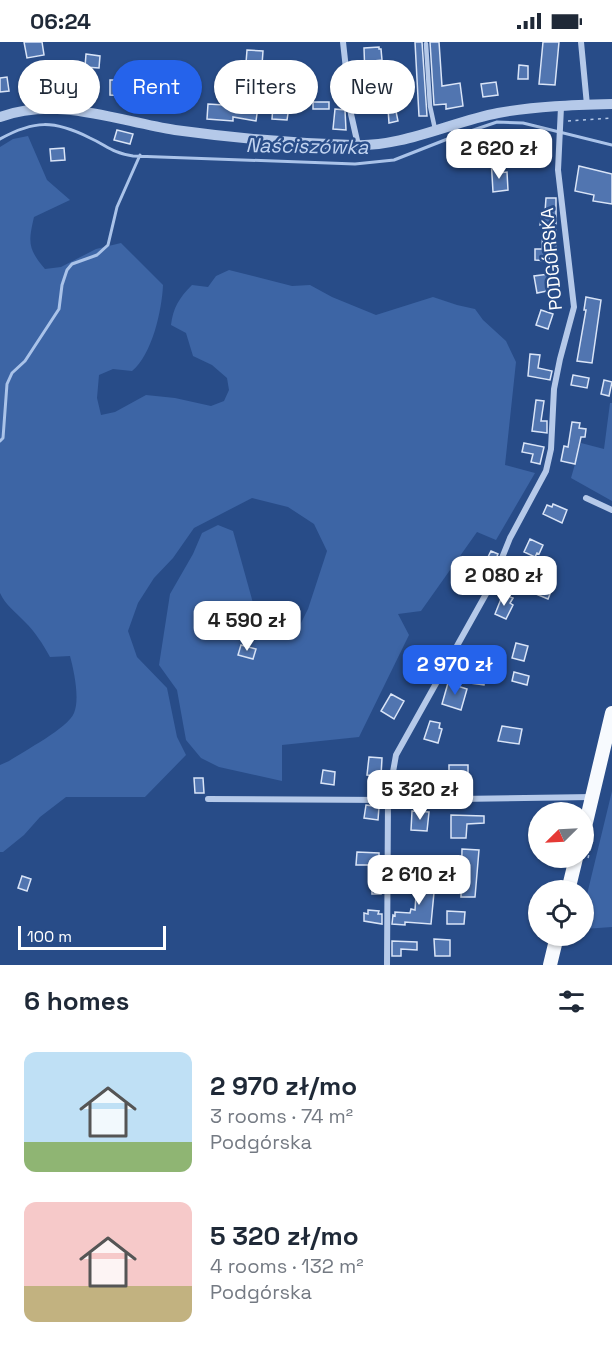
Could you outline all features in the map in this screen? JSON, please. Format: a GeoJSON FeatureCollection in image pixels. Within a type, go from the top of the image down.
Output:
{"type":"FeatureCollection","features":[{"type":"Feature","properties":{"kind":"main road"},"geometry":{"type":"LineString","coordinates":[[591,802],[612,713]]}},
{"type":"Feature","properties":{"kind":"main road"},"geometry":{"type":"LineString","coordinates":[[550,965],[555,946]]}},
{"type":"Feature","properties":{"kind":"street"},"geometry":{"type":"LineString","coordinates":[[343,42],[351,114],[358,145]]}},
{"type":"Feature","properties":{"kind":"street"},"geometry":{"type":"LineString","coordinates":[[581,42],[587,105]]}},
{"type":"Feature","properties":{"kind":"street"},"geometry":{"type":"LineString","coordinates":[[0,117],[11,113],[57,108],[186,131],[358,145],[399,140],[498,113],[561,106],[612,104]]}},
{"type":"Feature","properties":{"kind":"street","name":"PODGÓRSKA"},"geometry":{"type":"LineString","coordinates":[[387,965],[388,800],[396,755],[490,585],[510,538],[546,471],[551,449],[554,389],[574,307],[558,170],[561,106]]}},
{"type":"Feature","properties":{"kind":"street"},"geometry":{"type":"LineString","coordinates":[[586,498],[612,510]]}},
{"type":"Feature","properties":{"kind":"street"},"geometry":{"type":"LineString","coordinates":[[208,799],[388,800],[592,797]]}},
{"type":"Feature","properties":{"kind":"lane"},"geometry":{"type":"LineString","coordinates":[[426,44],[430,106],[435,129]]}},
{"type":"Feature","properties":{"kind":"path"},"geometry":{"type":"LineString","coordinates":[[559,124],[612,118]]}},
{"type":"Feature","properties":{"kind":"shaded area"},"geometry":{"type":"Polygon","coordinates":[[[28,136],[47,180],[70,200],[34,217],[30,240],[32,251],[45,269],[61,267],[96,249],[121,243],[163,285],[155,331],[139,364],[132,371],[113,369],[99,375],[97,398],[101,415],[115,412],[146,395],[175,398],[211,406],[224,401],[229,390],[227,378],[212,365],[193,356],[186,333],[171,325],[177,304],[192,285],[208,287],[216,276],[229,270],[292,286],[310,285],[332,297],[376,315],[433,297],[475,309],[483,320],[506,341],[516,362],[505,465],[535,473],[496,540],[477,532],[421,611],[398,614],[409,635],[359,737],[282,745],[282,781],[219,767],[201,758],[186,740],[177,690],[159,665],[170,594],[202,533],[218,525],[233,531],[258,621],[280,637],[297,631],[308,609],[327,551],[314,524],[288,507],[252,498],[194,528],[173,558],[154,578],[138,603],[128,631],[137,657],[167,688],[177,737],[186,755],[145,797],[66,797],[40,817],[24,835],[0,852],[0,765],[55,732],[70,719],[76,707],[75,677],[70,656],[50,657],[29,626],[8,605],[0,593],[0,147],[13,139],[28,136]]]}},
{"type":"Feature","properties":{"kind":"shaded area"},"geometry":{"type":"Polygon","coordinates":[[[610,403],[612,403],[612,501],[571,478],[581,443],[604,449],[610,403]]]}},
{"type":"Feature","properties":{"kind":"shaded area"},"geometry":{"type":"Polygon","coordinates":[[[612,791],[612,927],[594,928],[594,880],[591,880],[612,791]]]}},
{"type":"Feature","properties":{"kind":"building"},"geometry":{"type":"Polygon","coordinates":[[[24,42],[42,42],[44,55],[27,58],[24,42]]]}},
{"type":"Feature","properties":{"kind":"building"},"geometry":{"type":"Polygon","coordinates":[[[415,42],[422,42],[427,116],[419,116],[415,42]]]}},
{"type":"Feature","properties":{"kind":"building"},"geometry":{"type":"Polygon","coordinates":[[[430,42],[439,42],[442,86],[460,83],[463,106],[446,109],[446,104],[434,105],[430,42]]]}},
{"type":"Feature","properties":{"kind":"building"},"geometry":{"type":"Polygon","coordinates":[[[543,42],[559,42],[555,85],[539,84],[543,42]]]}},
{"type":"Feature","properties":{"kind":"building"},"geometry":{"type":"Polygon","coordinates":[[[379,47],[382,60],[364,60],[364,48],[379,47]]]}},
{"type":"Feature","properties":{"kind":"building"},"geometry":{"type":"Polygon","coordinates":[[[247,50],[263,51],[262,60],[246,60],[247,50]]]}},
{"type":"Feature","properties":{"kind":"building"},"geometry":{"type":"Polygon","coordinates":[[[86,54],[100,56],[100,60],[86,60],[86,54]]]}},
{"type":"Feature","properties":{"kind":"building"},"geometry":{"type":"Polygon","coordinates":[[[519,65],[528,66],[528,79],[518,79],[519,65]]]}},
{"type":"Feature","properties":{"kind":"building"},"geometry":{"type":"Polygon","coordinates":[[[7,77],[9,91],[0,92],[0,78],[7,77]]]}},
{"type":"Feature","properties":{"kind":"building"},"geometry":{"type":"Polygon","coordinates":[[[110,80],[112,80],[112,95],[110,95],[110,80]]]}},
{"type":"Feature","properties":{"kind":"building"},"geometry":{"type":"Polygon","coordinates":[[[496,82],[498,95],[483,97],[481,84],[496,82]]]}},
{"type":"Feature","properties":{"kind":"building"},"geometry":{"type":"Polygon","coordinates":[[[318,102],[329,102],[329,109],[318,109],[318,102]]]}},
{"type":"Feature","properties":{"kind":"building"},"geometry":{"type":"Polygon","coordinates":[[[208,104],[214,104],[214,114],[257,114],[256,121],[233,117],[233,121],[207,119],[208,104]]]}},
{"type":"Feature","properties":{"kind":"building"},"geometry":{"type":"Polygon","coordinates":[[[272,114],[288,114],[287,120],[272,119],[272,114]]]}},
{"type":"Feature","properties":{"kind":"building"},"geometry":{"type":"Polygon","coordinates":[[[334,114],[345,114],[346,130],[333,129],[334,114]]]}},
{"type":"Feature","properties":{"kind":"building"},"geometry":{"type":"Polygon","coordinates":[[[388,114],[397,114],[398,121],[389,123],[388,114]]]}},
{"type":"Feature","properties":{"kind":"building"},"geometry":{"type":"Polygon","coordinates":[[[117,130],[133,134],[130,144],[114,140],[117,130]]]}},
{"type":"Feature","properties":{"kind":"building"},"geometry":{"type":"Polygon","coordinates":[[[64,148],[65,160],[51,161],[50,149],[64,148]]]}},
{"type":"Feature","properties":{"kind":"building"},"geometry":{"type":"Polygon","coordinates":[[[491,158],[498,173],[507,172],[508,190],[493,192],[491,158]]]}},
{"type":"Feature","properties":{"kind":"building"},"geometry":{"type":"Polygon","coordinates":[[[579,166],[612,174],[612,204],[593,201],[594,195],[575,191],[579,166]]]}},
{"type":"Feature","properties":{"kind":"building"},"geometry":{"type":"Polygon","coordinates":[[[546,198],[556,198],[556,250],[550,250],[549,261],[535,260],[535,249],[542,249],[543,225],[540,225],[542,212],[545,212],[546,198]]]}},
{"type":"Feature","properties":{"kind":"building"},"geometry":{"type":"Polygon","coordinates":[[[549,274],[552,290],[537,293],[534,276],[549,274]]]}},
{"type":"Feature","properties":{"kind":"building"},"geometry":{"type":"Polygon","coordinates":[[[586,297],[601,300],[592,363],[577,361],[586,310],[584,310],[586,297]]]}},
{"type":"Feature","properties":{"kind":"building"},"geometry":{"type":"Polygon","coordinates":[[[541,310],[553,314],[548,329],[536,325],[541,310]]]}},
{"type":"Feature","properties":{"kind":"building"},"geometry":{"type":"Polygon","coordinates":[[[530,354],[540,355],[538,368],[552,371],[550,380],[528,376],[530,354]]]}},
{"type":"Feature","properties":{"kind":"building"},"geometry":{"type":"Polygon","coordinates":[[[573,375],[589,378],[587,388],[571,385],[573,375]]]}},
{"type":"Feature","properties":{"kind":"building"},"geometry":{"type":"Polygon","coordinates":[[[604,380],[612,382],[609,396],[601,394],[604,380]]]}},
{"type":"Feature","properties":{"kind":"building"},"geometry":{"type":"Polygon","coordinates":[[[536,400],[544,401],[541,421],[547,421],[547,433],[532,431],[536,400]]]}},
{"type":"Feature","properties":{"kind":"building"},"geometry":{"type":"Polygon","coordinates":[[[572,422],[580,423],[579,428],[586,429],[585,437],[581,437],[575,464],[561,461],[564,446],[568,447],[572,422]]]}},
{"type":"Feature","properties":{"kind":"building"},"geometry":{"type":"Polygon","coordinates":[[[524,443],[544,447],[540,464],[531,462],[533,454],[522,452],[524,443]]]}},
{"type":"Feature","properties":{"kind":"building"},"geometry":{"type":"Polygon","coordinates":[[[553,504],[567,510],[562,523],[543,514],[547,505],[552,507],[553,504]]]}},
{"type":"Feature","properties":{"kind":"building"},"geometry":{"type":"Polygon","coordinates":[[[530,539],[543,545],[535,557],[524,552],[530,539]]]}},
{"type":"Feature","properties":{"kind":"building"},"geometry":{"type":"Polygon","coordinates":[[[491,551],[498,554],[491,571],[483,567],[491,551]]]}},
{"type":"Feature","properties":{"kind":"building"},"geometry":{"type":"Polygon","coordinates":[[[517,570],[554,584],[548,599],[512,584],[517,570]]]}},
{"type":"Feature","properties":{"kind":"building"},"geometry":{"type":"Polygon","coordinates":[[[503,594],[513,598],[510,603],[513,605],[506,619],[495,614],[503,594]]]}},
{"type":"Feature","properties":{"kind":"building"},"geometry":{"type":"Polygon","coordinates":[[[516,643],[528,646],[524,661],[512,658],[516,643]]]}},
{"type":"Feature","properties":{"kind":"building"},"geometry":{"type":"Polygon","coordinates":[[[241,645],[256,649],[253,659],[238,655],[241,645]]]}},
{"type":"Feature","properties":{"kind":"building"},"geometry":{"type":"Polygon","coordinates":[[[415,651],[427,655],[418,676],[407,672],[415,651]]]}},
{"type":"Feature","properties":{"kind":"building"},"geometry":{"type":"Polygon","coordinates":[[[473,660],[487,662],[484,685],[463,682],[466,662],[473,663],[473,660]]]}},
{"type":"Feature","properties":{"kind":"building"},"geometry":{"type":"Polygon","coordinates":[[[514,672],[529,676],[527,685],[512,681],[514,672]]]}},
{"type":"Feature","properties":{"kind":"building"},"geometry":{"type":"Polygon","coordinates":[[[448,683],[467,689],[461,710],[442,704],[448,683]]]}},
{"type":"Feature","properties":{"kind":"building"},"geometry":{"type":"Polygon","coordinates":[[[391,694],[404,701],[394,719],[381,711],[391,694]]]}},
{"type":"Feature","properties":{"kind":"building"},"geometry":{"type":"Polygon","coordinates":[[[430,721],[440,723],[439,728],[442,729],[438,743],[424,739],[430,721]]]}},
{"type":"Feature","properties":{"kind":"building"},"geometry":{"type":"Polygon","coordinates":[[[502,726],[522,729],[519,744],[498,741],[502,726]]]}},
{"type":"Feature","properties":{"kind":"building"},"geometry":{"type":"Polygon","coordinates":[[[369,757],[382,758],[381,776],[367,775],[369,757]]]}},
{"type":"Feature","properties":{"kind":"building"},"geometry":{"type":"Polygon","coordinates":[[[449,765],[468,765],[468,776],[449,776],[449,765]]]}},
{"type":"Feature","properties":{"kind":"building"},"geometry":{"type":"Polygon","coordinates":[[[323,770],[335,772],[334,785],[321,783],[323,770]]]}},
{"type":"Feature","properties":{"kind":"building"},"geometry":{"type":"Polygon","coordinates":[[[414,771],[428,771],[427,784],[413,783],[414,771]]]}},
{"type":"Feature","properties":{"kind":"building"},"geometry":{"type":"Polygon","coordinates":[[[194,778],[203,778],[204,793],[195,793],[194,778]]]}},
{"type":"Feature","properties":{"kind":"building"},"geometry":{"type":"Polygon","coordinates":[[[366,805],[379,807],[378,820],[364,818],[366,805]]]}},
{"type":"Feature","properties":{"kind":"building"},"geometry":{"type":"Polygon","coordinates":[[[412,811],[429,812],[427,831],[411,830],[412,811]]]}},
{"type":"Feature","properties":{"kind":"building"},"geometry":{"type":"Polygon","coordinates":[[[451,815],[484,816],[484,823],[467,824],[466,838],[451,838],[451,815]]]}},
{"type":"Feature","properties":{"kind":"building"},"geometry":{"type":"Polygon","coordinates":[[[462,849],[479,850],[475,897],[461,897],[462,849]]]}},
{"type":"Feature","properties":{"kind":"building"},"geometry":{"type":"Polygon","coordinates":[[[357,852],[379,853],[379,865],[356,865],[357,852]]]}},
{"type":"Feature","properties":{"kind":"building"},"geometry":{"type":"Polygon","coordinates":[[[22,876],[31,879],[27,891],[18,888],[22,876]]]}},
{"type":"Feature","properties":{"kind":"building"},"geometry":{"type":"Polygon","coordinates":[[[372,881],[381,881],[381,894],[372,894],[372,881]]]}},
{"type":"Feature","properties":{"kind":"building"},"geometry":{"type":"Polygon","coordinates":[[[417,881],[435,882],[431,924],[405,922],[405,925],[392,924],[395,912],[410,913],[411,909],[415,910],[417,881]]]}},
{"type":"Feature","properties":{"kind":"building"},"geometry":{"type":"Polygon","coordinates":[[[368,910],[379,911],[378,914],[382,914],[382,924],[364,921],[364,913],[368,914],[368,910]]]}},
{"type":"Feature","properties":{"kind":"building"},"geometry":{"type":"Polygon","coordinates":[[[447,911],[465,912],[464,924],[447,924],[447,911]]]}},
{"type":"Feature","properties":{"kind":"building"},"geometry":{"type":"Polygon","coordinates":[[[434,939],[450,940],[450,956],[435,956],[434,939]]]}},
{"type":"Feature","properties":{"kind":"building"},"geometry":{"type":"Polygon","coordinates":[[[392,941],[417,942],[417,950],[401,949],[401,956],[392,956],[392,941]]]}},
{"type":"Feature","properties":{"kind":"waterway","name":"Naściszówka"},"geometry":{"type":"LineString","coordinates":[[0,139],[23,128],[55,125],[77,132],[114,151],[133,156],[355,164],[394,160],[497,122],[523,123],[612,145]]}},
{"type":"Feature","properties":{"kind":"waterway"},"geometry":{"type":"LineString","coordinates":[[0,441],[3,438],[7,384],[12,373],[25,361],[59,309],[62,285],[67,270],[72,264],[97,255],[108,245],[117,207],[140,155]]}}]}
